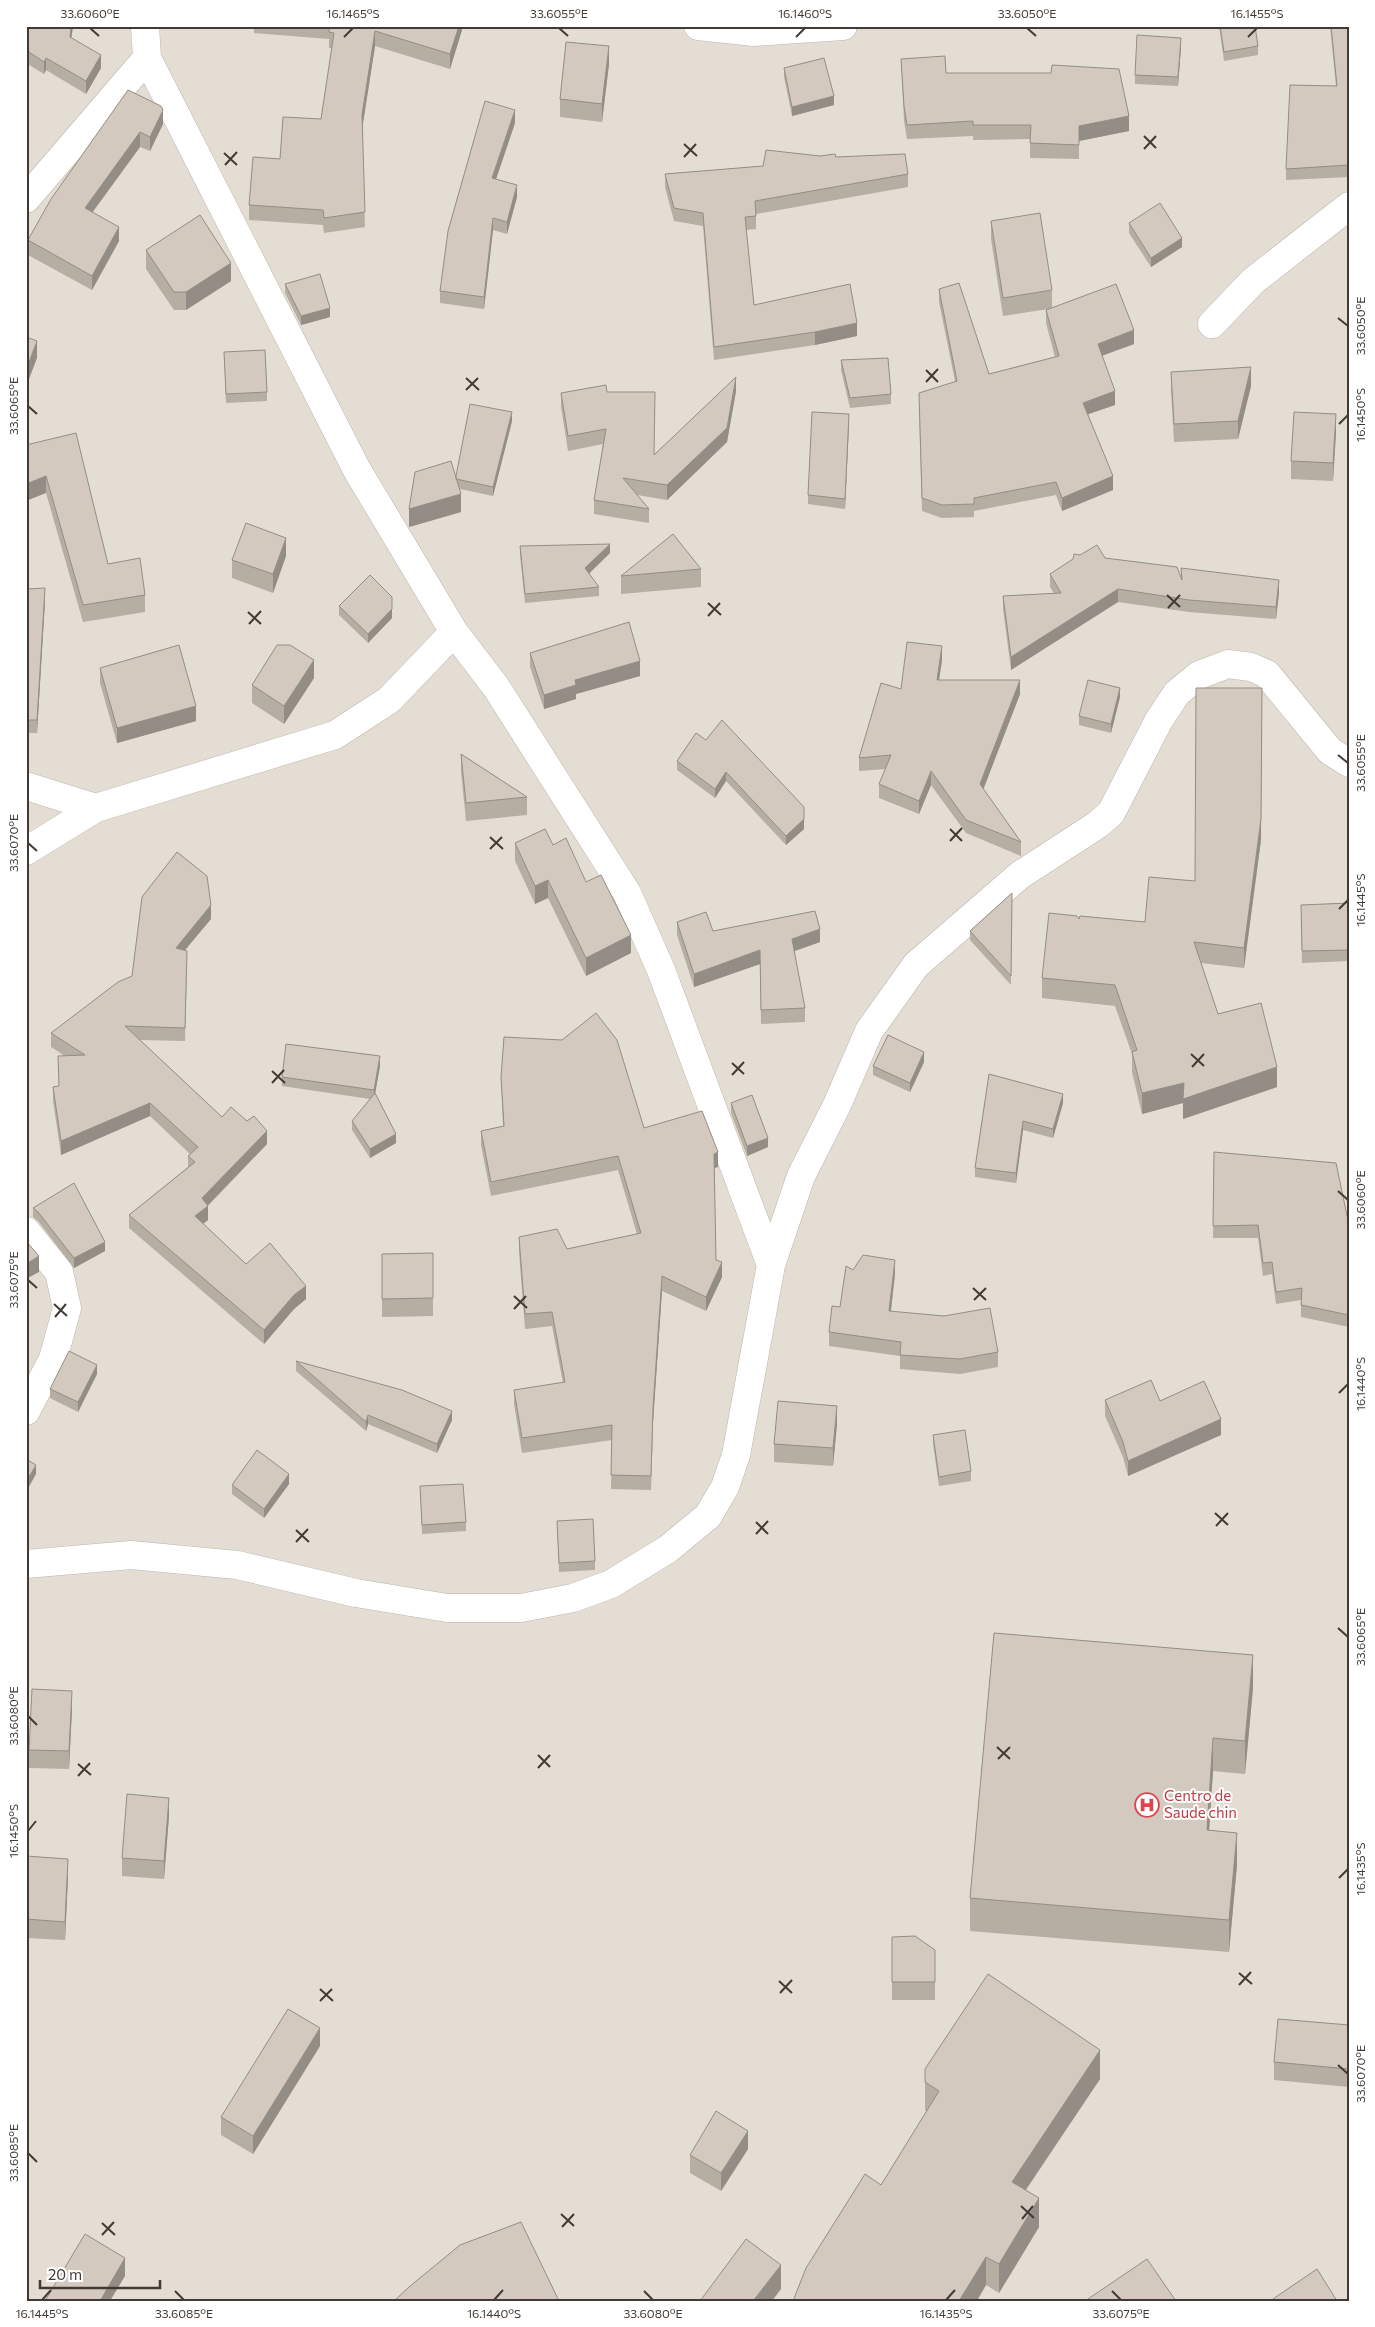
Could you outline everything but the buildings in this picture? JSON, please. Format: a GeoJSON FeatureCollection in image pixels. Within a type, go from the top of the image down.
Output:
{"type":"FeatureCollection","features":[{"type":"Feature","properties":{"kind":"street"},"geometry":{"type":"LineString","coordinates":[[145,26],[147,58],[357,470],[454,632],[496,687],[627,893],[661,970],[771,1265]]}},
{"type":"Feature","properties":{"kind":"street"},"geometry":{"type":"LineString","coordinates":[[698,26],[754,32],[844,26]]}},
{"type":"Feature","properties":{"kind":"street"},"geometry":{"type":"LineString","coordinates":[[26,199],[147,58]]}},
{"type":"Feature","properties":{"kind":"street"},"geometry":{"type":"LineString","coordinates":[[1212,324],[1253,281],[1349,206]]}},
{"type":"Feature","properties":{"kind":"street"},"geometry":{"type":"LineString","coordinates":[[26,850],[96,808],[335,735],[388,700],[454,632]]}},
{"type":"Feature","properties":{"kind":"street"},"geometry":{"type":"LineString","coordinates":[[26,1564],[131,1555],[237,1565],[356,1593],[447,1608],[521,1608],[573,1598],[611,1584],[668,1549],[708,1516],[725,1487],[736,1455],[771,1265],[801,1176],[837,1105],[869,1031],[916,965],[1020,875],[1097,826],[1111,813],[1159,720],[1177,693],[1199,675],[1228,664],[1251,667],[1267,674],[1330,752],[1349,763]]}},
{"type":"Feature","properties":{"kind":"street"},"geometry":{"type":"LineString","coordinates":[[26,786],[96,808]]}},
{"type":"Feature","properties":{"kind":"street"},"geometry":{"type":"LineString","coordinates":[[26,1231],[58,1272],[67,1308],[53,1359],[26,1412]]}},
{"type":"Feature","properties":{"kind":"shaded area"},"geometry":{"type":"Polygon","coordinates":[[[26,26],[1349,26],[1349,2301],[26,2301],[26,26]]]}},
{"type":"Feature","properties":{"kind":"place","name":"Centro de Saude chin"},"geometry":{"type":"Point","coordinates":[1147,1805]}}]}
